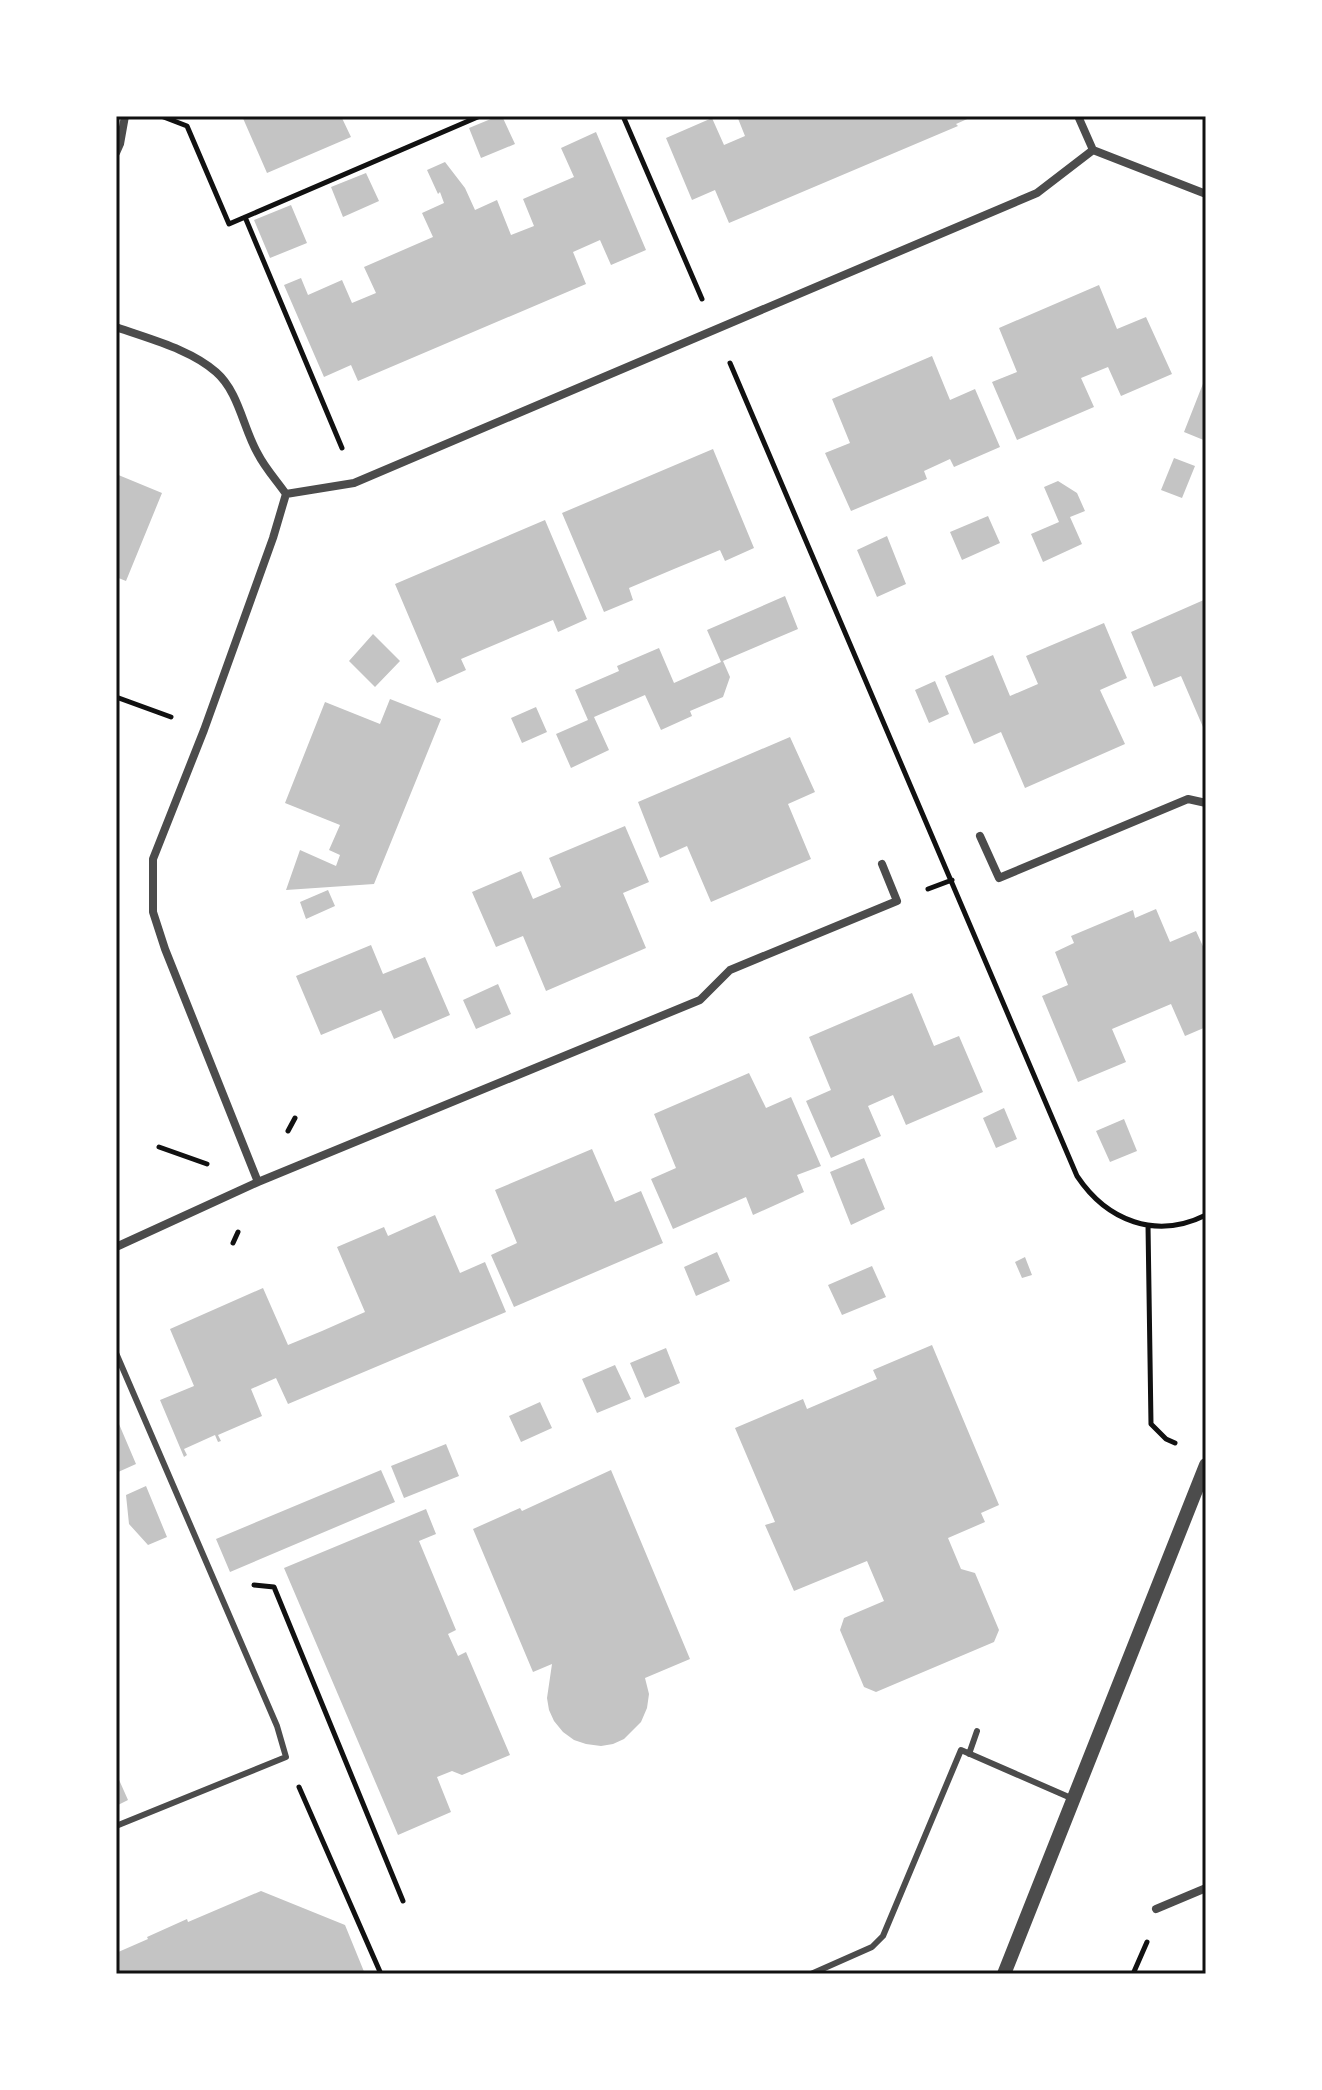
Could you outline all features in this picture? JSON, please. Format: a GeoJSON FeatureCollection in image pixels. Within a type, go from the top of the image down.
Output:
{"type":"FeatureCollection","features":[{"type":"Feature","properties":{"kind":"street"},"geometry":{"type":"LineString","coordinates":[[116,153],[125,116]]}},
{"type":"Feature","properties":{"kind":"street"},"geometry":{"type":"LineString","coordinates":[[1078,116],[1093,150],[1206,194]]}},
{"type":"Feature","properties":{"kind":"street"},"geometry":{"type":"LineString","coordinates":[[286,494],[354,483],[1037,193],[1093,150]]}},
{"type":"Feature","properties":{"kind":"street"},"geometry":{"type":"LineString","coordinates":[[116,327],[181,351],[218,374],[228,386],[258,454],[286,494]]}},
{"type":"Feature","properties":{"kind":"street"},"geometry":{"type":"LineString","coordinates":[[258,1182],[165,949],[153,912],[153,859],[204,730],[286,494]]}},
{"type":"Feature","properties":{"kind":"street"},"geometry":{"type":"LineString","coordinates":[[980,836],[999,878],[1188,799],[1206,803]]}},
{"type":"Feature","properties":{"kind":"street"},"geometry":{"type":"LineString","coordinates":[[116,1247],[258,1182],[700,1000],[730,970],[897,901],[882,864]]}},
{"type":"Feature","properties":{"kind":"street"},"geometry":{"type":"LineString","coordinates":[[1004,1974],[1206,1465]]}},
{"type":"Feature","properties":{"kind":"street"},"geometry":{"type":"LineString","coordinates":[[1156,1909],[1206,1888]]}},
{"type":"Feature","properties":{"kind":"lane"},"geometry":{"type":"LineString","coordinates":[[116,1353],[277,1726],[286,1757],[116,1826]]}},
{"type":"Feature","properties":{"kind":"lane"},"geometry":{"type":"LineString","coordinates":[[969,1754],[977,1731]]}},
{"type":"Feature","properties":{"kind":"lane"},"geometry":{"type":"LineString","coordinates":[[811,1974],[878,1942],[888,1927],[961,1750],[1074,1798]]}},
{"type":"Feature","properties":{"kind":"path"},"geometry":{"type":"LineString","coordinates":[[160,116],[187,126]]}},
{"type":"Feature","properties":{"kind":"path"},"geometry":{"type":"LineString","coordinates":[[182,116],[229,224],[480,116]]}},
{"type":"Feature","properties":{"kind":"path"},"geometry":{"type":"LineString","coordinates":[[623,116],[704,304]]}},
{"type":"Feature","properties":{"kind":"path"},"geometry":{"type":"LineString","coordinates":[[245,217],[354,483]]}},
{"type":"Feature","properties":{"kind":"path"},"geometry":{"type":"LineString","coordinates":[[726,353],[1077,1176],[1087,1191],[1118,1217],[1171,1227],[1206,1215]]}},
{"type":"Feature","properties":{"kind":"path"},"geometry":{"type":"LineString","coordinates":[[116,697],[204,730]]}},
{"type":"Feature","properties":{"kind":"path"},"geometry":{"type":"LineString","coordinates":[[919,893],[962,876]]}},
{"type":"Feature","properties":{"kind":"path"},"geometry":{"type":"LineString","coordinates":[[1148,1225],[1151,1424],[1166,1439],[1180,1445]]}},
{"type":"Feature","properties":{"kind":"path"},"geometry":{"type":"LineString","coordinates":[[214,1581],[274,1587],[403,1901]]}},
{"type":"Feature","properties":{"kind":"path"},"geometry":{"type":"LineString","coordinates":[[286,1757],[381,1974]]}},
{"type":"Feature","properties":{"kind":"building"},"geometry":{"type":"Polygon","coordinates":[[[242,116],[341,116],[351,137],[267,173],[242,116]]]}},
{"type":"Feature","properties":{"kind":"building"},"geometry":{"type":"Polygon","coordinates":[[[502,116],[515,144],[481,158],[469,128],[502,116]]]}},
{"type":"Feature","properties":{"kind":"building"},"geometry":{"type":"Polygon","coordinates":[[[737,116],[974,116],[956,124],[958,126],[729,223],[715,190],[692,200],[666,138],[712,118],[724,145],[745,136],[737,116]]]}},
{"type":"Feature","properties":{"kind":"building"},"geometry":{"type":"Polygon","coordinates":[[[596,132],[646,250],[611,265],[600,240],[573,252],[586,284],[358,381],[351,365],[324,377],[284,285],[301,278],[308,295],[342,280],[352,303],[376,293],[364,267],[433,237],[422,213],[444,203],[427,170],[445,162],[465,188],[475,210],[497,200],[511,235],[534,226],[523,199],[574,177],[561,148],[596,132]]]}},
{"type":"Feature","properties":{"kind":"building"},"geometry":{"type":"Polygon","coordinates":[[[366,173],[379,201],[343,217],[331,187],[366,173]]]}},
{"type":"Feature","properties":{"kind":"building"},"geometry":{"type":"Polygon","coordinates":[[[291,205],[307,243],[270,258],[254,220],[291,205]]]}},
{"type":"Feature","properties":{"kind":"building"},"geometry":{"type":"Polygon","coordinates":[[[1099,285],[1117,329],[1146,317],[1172,374],[1121,396],[1108,367],[1081,378],[1094,407],[1017,440],[992,382],[1017,372],[999,328],[1099,285]]]}},
{"type":"Feature","properties":{"kind":"building"},"geometry":{"type":"Polygon","coordinates":[[[932,356],[950,400],[975,389],[1000,447],[954,467],[950,459],[924,471],[927,479],[851,511],[825,453],[850,443],[832,399],[932,356]]]}},
{"type":"Feature","properties":{"kind":"building"},"geometry":{"type":"Polygon","coordinates":[[[1206,376],[1206,441],[1184,432],[1206,376]]]}},
{"type":"Feature","properties":{"kind":"building"},"geometry":{"type":"Polygon","coordinates":[[[713,449],[754,548],[725,561],[720,550],[629,588],[633,600],[604,612],[562,513],[713,449]]]}},
{"type":"Feature","properties":{"kind":"building"},"geometry":{"type":"Polygon","coordinates":[[[1174,458],[1195,466],[1182,498],[1161,490],[1174,458]]]}},
{"type":"Feature","properties":{"kind":"building"},"geometry":{"type":"Polygon","coordinates":[[[116,474],[162,493],[126,581],[116,577],[116,474]]]}},
{"type":"Feature","properties":{"kind":"building"},"geometry":{"type":"Polygon","coordinates":[[[1058,481],[1077,493],[1085,511],[1070,517],[1082,544],[1043,562],[1031,534],[1059,522],[1044,487],[1058,481]]]}},
{"type":"Feature","properties":{"kind":"building"},"geometry":{"type":"Polygon","coordinates":[[[988,516],[1000,543],[962,560],[950,532],[988,516]]]}},
{"type":"Feature","properties":{"kind":"building"},"geometry":{"type":"Polygon","coordinates":[[[545,520],[587,619],[558,632],[553,620],[461,659],[466,670],[437,683],[395,584],[545,520]]]}},
{"type":"Feature","properties":{"kind":"building"},"geometry":{"type":"Polygon","coordinates":[[[887,536],[906,584],[877,597],[857,550],[887,536]]]}},
{"type":"Feature","properties":{"kind":"building"},"geometry":{"type":"Polygon","coordinates":[[[785,596],[798,629],[723,661],[730,677],[723,697],[690,711],[692,716],[661,730],[645,695],[594,717],[609,750],[571,768],[556,734],[588,720],[575,690],[619,671],[617,666],[659,648],[674,683],[721,662],[707,630],[785,596]]]}},
{"type":"Feature","properties":{"kind":"building"},"geometry":{"type":"Polygon","coordinates":[[[1206,599],[1206,734],[1181,676],[1154,687],[1131,632],[1206,599]]]}},
{"type":"Feature","properties":{"kind":"building"},"geometry":{"type":"Polygon","coordinates":[[[1104,623],[1127,678],[1100,690],[1125,744],[1025,788],[1001,732],[974,744],[945,676],[993,655],[1010,696],[1038,684],[1026,656],[1104,623]]]}},
{"type":"Feature","properties":{"kind":"building"},"geometry":{"type":"Polygon","coordinates":[[[373,634],[400,661],[375,687],[349,661],[373,634]]]}},
{"type":"Feature","properties":{"kind":"building"},"geometry":{"type":"Polygon","coordinates":[[[935,681],[949,714],[929,723],[915,690],[935,681]]]}},
{"type":"Feature","properties":{"kind":"building"},"geometry":{"type":"Polygon","coordinates":[[[390,699],[441,719],[374,884],[286,890],[300,850],[336,866],[340,855],[329,850],[340,825],[285,803],[325,702],[380,724],[390,699]]]}},
{"type":"Feature","properties":{"kind":"building"},"geometry":{"type":"Polygon","coordinates":[[[536,707],[547,732],[522,743],[511,718],[536,707]]]}},
{"type":"Feature","properties":{"kind":"building"},"geometry":{"type":"Polygon","coordinates":[[[790,737],[815,792],[788,804],[811,859],[711,902],[687,846],[660,858],[638,802],[790,737]]]}},
{"type":"Feature","properties":{"kind":"building"},"geometry":{"type":"Polygon","coordinates":[[[625,826],[649,882],[623,893],[646,948],[546,991],[523,936],[496,947],[472,892],[521,871],[533,899],[561,887],[549,858],[625,826]]]}},
{"type":"Feature","properties":{"kind":"building"},"geometry":{"type":"Polygon","coordinates":[[[328,890],[335,906],[306,919],[300,902],[328,890]]]}},
{"type":"Feature","properties":{"kind":"building"},"geometry":{"type":"Polygon","coordinates":[[[1156,909],[1170,942],[1196,931],[1206,953],[1206,1027],[1185,1036],[1171,1004],[1112,1029],[1126,1062],[1078,1082],[1042,996],[1068,985],[1055,952],[1074,943],[1071,936],[1133,910],[1135,918],[1156,909]]]}},
{"type":"Feature","properties":{"kind":"building"},"geometry":{"type":"Polygon","coordinates":[[[371,945],[383,974],[425,957],[450,1015],[394,1039],[381,1010],[321,1035],[296,976],[371,945]]]}},
{"type":"Feature","properties":{"kind":"building"},"geometry":{"type":"Polygon","coordinates":[[[498,984],[511,1014],[476,1029],[463,1000],[498,984]]]}},
{"type":"Feature","properties":{"kind":"building"},"geometry":{"type":"Polygon","coordinates":[[[912,993],[934,1046],[959,1036],[983,1092],[906,1125],[893,1095],[868,1106],[881,1136],[831,1158],[806,1101],[831,1090],[809,1037],[912,993]]]}},
{"type":"Feature","properties":{"kind":"building"},"geometry":{"type":"Polygon","coordinates":[[[749,1073],[766,1108],[791,1097],[821,1166],[797,1175],[804,1192],[753,1215],[746,1197],[673,1229],[651,1179],[676,1168],[654,1114],[749,1073]]]}},
{"type":"Feature","properties":{"kind":"building"},"geometry":{"type":"Polygon","coordinates":[[[1004,1108],[1017,1139],[996,1148],[983,1118],[1004,1108]]]}},
{"type":"Feature","properties":{"kind":"building"},"geometry":{"type":"Polygon","coordinates":[[[1124,1119],[1137,1151],[1110,1162],[1096,1131],[1124,1119]]]}},
{"type":"Feature","properties":{"kind":"building"},"geometry":{"type":"Polygon","coordinates":[[[592,1149],[615,1202],[641,1191],[663,1243],[514,1307],[491,1255],[517,1243],[495,1190],[592,1149]]]}},
{"type":"Feature","properties":{"kind":"building"},"geometry":{"type":"Polygon","coordinates":[[[864,1158],[885,1209],[851,1225],[830,1172],[864,1158]]]}},
{"type":"Feature","properties":{"kind":"building"},"geometry":{"type":"Polygon","coordinates":[[[435,1215],[460,1273],[485,1262],[506,1312],[288,1404],[276,1378],[251,1389],[262,1416],[218,1435],[221,1441],[218,1442],[215,1435],[184,1449],[187,1455],[184,1457],[160,1400],[194,1386],[170,1329],[263,1288],[288,1345],[322,1331],[365,1312],[337,1247],[384,1227],[388,1236],[435,1215]]]}},
{"type":"Feature","properties":{"kind":"building"},"geometry":{"type":"Polygon","coordinates":[[[717,1252],[730,1281],[696,1296],[684,1267],[717,1252]]]}},
{"type":"Feature","properties":{"kind":"building"},"geometry":{"type":"Polygon","coordinates":[[[1025,1257],[1032,1275],[1022,1278],[1015,1262],[1025,1257]]]}},
{"type":"Feature","properties":{"kind":"building"},"geometry":{"type":"Polygon","coordinates":[[[872,1266],[886,1297],[842,1315],[828,1285],[872,1266]]]}},
{"type":"Feature","properties":{"kind":"building"},"geometry":{"type":"Polygon","coordinates":[[[932,1345],[999,1505],[981,1513],[985,1522],[948,1538],[961,1569],[975,1573],[999,1630],[994,1642],[876,1692],[864,1687],[840,1630],[844,1618],[884,1601],[867,1561],[794,1591],[765,1525],[775,1522],[735,1428],[803,1399],[807,1409],[877,1379],[873,1370],[932,1345]]]}},
{"type":"Feature","properties":{"kind":"building"},"geometry":{"type":"Polygon","coordinates":[[[666,1348],[680,1383],[645,1398],[630,1363],[666,1348]]]}},
{"type":"Feature","properties":{"kind":"building"},"geometry":{"type":"Polygon","coordinates":[[[615,1365],[631,1399],[597,1413],[582,1379],[615,1365]]]}},
{"type":"Feature","properties":{"kind":"building"},"geometry":{"type":"Polygon","coordinates":[[[540,1402],[552,1428],[521,1442],[509,1416],[540,1402]]]}},
{"type":"Feature","properties":{"kind":"building"},"geometry":{"type":"Polygon","coordinates":[[[116,1417],[136,1464],[116,1473],[116,1417]]]}},
{"type":"Feature","properties":{"kind":"building"},"geometry":{"type":"Polygon","coordinates":[[[446,1444],[459,1476],[404,1498],[391,1466],[446,1444]]]}},
{"type":"Feature","properties":{"kind":"building"},"geometry":{"type":"Polygon","coordinates":[[[381,1470],[395,1502],[230,1572],[216,1539],[381,1470]]]}},
{"type":"Feature","properties":{"kind":"building"},"geometry":{"type":"Polygon","coordinates":[[[611,1470],[690,1659],[645,1678],[649,1694],[641,1722],[624,1739],[601,1746],[574,1740],[554,1721],[547,1698],[552,1664],[533,1672],[473,1529],[520,1508],[522,1511],[611,1470]]]}},
{"type":"Feature","properties":{"kind":"building"},"geometry":{"type":"Polygon","coordinates":[[[146,1486],[167,1537],[148,1545],[129,1524],[126,1495],[146,1486]]]}},
{"type":"Feature","properties":{"kind":"building"},"geometry":{"type":"Polygon","coordinates":[[[426,1509],[436,1534],[419,1541],[456,1630],[448,1634],[458,1656],[466,1652],[510,1755],[462,1775],[452,1771],[437,1777],[451,1812],[398,1835],[284,1568],[426,1509]]]}},
{"type":"Feature","properties":{"kind":"building"},"geometry":{"type":"Polygon","coordinates":[[[116,1773],[128,1800],[116,1806],[116,1773]]]}},
{"type":"Feature","properties":{"kind":"building"},"geometry":{"type":"Polygon","coordinates":[[[261,1891],[345,1925],[365,1974],[116,1974],[116,1953],[187,1919],[188,1922],[261,1891]]]}}]}
